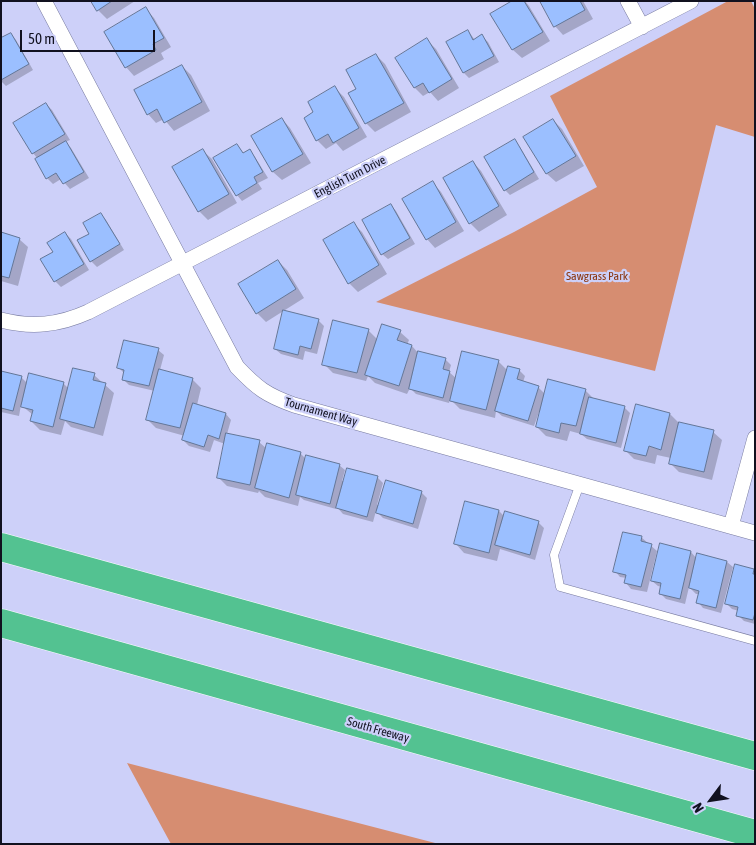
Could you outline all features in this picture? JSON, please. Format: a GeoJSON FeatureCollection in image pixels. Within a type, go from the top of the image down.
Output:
{"type":"FeatureCollection","features":[{"type":"Feature","properties":{"kind":"highway"},"geometry":{"type":"LineString","coordinates":[[1,547],[755,756]]}},
{"type":"Feature","properties":{"kind":"highway","name":"South Freeway"},"geometry":{"type":"LineString","coordinates":[[1,623],[327,716],[755,834]]}},
{"type":"Feature","properties":{"kind":"street","name":"Tournament Way"},"geometry":{"type":"LineString","coordinates":[[44,1],[237,367],[254,385],[274,397],[294,404],[755,533]]}},
{"type":"Feature","properties":{"kind":"street"},"geometry":{"type":"LineString","coordinates":[[628,1],[642,27]]}},
{"type":"Feature","properties":{"kind":"street","name":"English Turn Drive"},"geometry":{"type":"LineString","coordinates":[[1,320],[35,326],[65,321],[88,312],[691,1]]}},
{"type":"Feature","properties":{"kind":"street"},"geometry":{"type":"LineString","coordinates":[[731,526],[755,438]]}},
{"type":"Feature","properties":{"kind":"lane"},"geometry":{"type":"LineString","coordinates":[[580,484],[554,555],[560,587],[755,641]]}},
{"type":"Feature","properties":{"kind":"green space","name":"Sawgrass Park"},"geometry":{"type":"Polygon","coordinates":[[[728,1],[751,1],[755,9],[755,137],[716,125],[655,371],[376,302],[514,232],[597,187],[550,96],[728,1]]]}},
{"type":"Feature","properties":{"kind":"green space"},"geometry":{"type":"Polygon","coordinates":[[[127,763],[439,844],[171,844],[127,763]]]}},
{"type":"Feature","properties":{"kind":"building"},"geometry":{"type":"Polygon","coordinates":[[[91,1],[112,1],[97,11],[91,1]]]}},
{"type":"Feature","properties":{"kind":"building"},"geometry":{"type":"Polygon","coordinates":[[[512,1],[524,1],[543,32],[512,50],[490,14],[512,1]]]}},
{"type":"Feature","properties":{"kind":"building"},"geometry":{"type":"Polygon","coordinates":[[[540,1],[580,1],[585,10],[554,27],[540,1]]]}},
{"type":"Feature","properties":{"kind":"building"},"geometry":{"type":"Polygon","coordinates":[[[146,7],[164,38],[153,44],[156,50],[125,68],[104,32],[146,7]]]}},
{"type":"Feature","properties":{"kind":"building"},"geometry":{"type":"Polygon","coordinates":[[[468,30],[473,40],[482,34],[494,56],[463,73],[446,42],[468,30]]]}},
{"type":"Feature","properties":{"kind":"building"},"geometry":{"type":"Polygon","coordinates":[[[11,33],[29,64],[1,80],[1,38],[11,33]]]}},
{"type":"Feature","properties":{"kind":"building"},"geometry":{"type":"Polygon","coordinates":[[[427,38],[452,79],[429,93],[423,83],[414,88],[395,58],[427,38]]]}},
{"type":"Feature","properties":{"kind":"building"},"geometry":{"type":"Polygon","coordinates":[[[376,54],[404,103],[365,124],[348,93],[356,89],[346,70],[376,54]]]}},
{"type":"Feature","properties":{"kind":"building"},"geometry":{"type":"Polygon","coordinates":[[[182,65],[202,102],[164,123],[157,109],[147,115],[134,90],[182,65]]]}},
{"type":"Feature","properties":{"kind":"building"},"geometry":{"type":"Polygon","coordinates":[[[335,86],[359,128],[333,143],[328,134],[316,141],[304,118],[313,112],[308,102],[335,86]]]}},
{"type":"Feature","properties":{"kind":"building"},"geometry":{"type":"Polygon","coordinates":[[[46,103],[65,134],[32,154],[13,123],[46,103]]]}},
{"type":"Feature","properties":{"kind":"building"},"geometry":{"type":"Polygon","coordinates":[[[282,118],[303,154],[272,172],[251,136],[282,118]]]}},
{"type":"Feature","properties":{"kind":"building"},"geometry":{"type":"Polygon","coordinates":[[[553,119],[576,156],[546,174],[523,137],[553,119]]]}},
{"type":"Feature","properties":{"kind":"building"},"geometry":{"type":"Polygon","coordinates":[[[515,139],[534,172],[504,191],[484,157],[515,139]]]}},
{"type":"Feature","properties":{"kind":"building"},"geometry":{"type":"Polygon","coordinates":[[[66,141],[84,172],[63,184],[56,173],[46,179],[35,159],[66,141]]]}},
{"type":"Feature","properties":{"kind":"building"},"geometry":{"type":"Polygon","coordinates":[[[237,144],[243,153],[250,149],[263,172],[254,177],[257,183],[236,196],[213,158],[237,144]]]}},
{"type":"Feature","properties":{"kind":"building"},"geometry":{"type":"Polygon","coordinates":[[[203,149],[229,194],[198,212],[172,167],[203,149]]]}},
{"type":"Feature","properties":{"kind":"building"},"geometry":{"type":"Polygon","coordinates":[[[473,161],[499,206],[469,224],[443,178],[473,161]]]}},
{"type":"Feature","properties":{"kind":"building"},"geometry":{"type":"Polygon","coordinates":[[[433,181],[456,222],[426,240],[402,199],[433,181]]]}},
{"type":"Feature","properties":{"kind":"building"},"geometry":{"type":"Polygon","coordinates":[[[391,204],[410,238],[381,255],[362,220],[391,204]]]}},
{"type":"Feature","properties":{"kind":"building"},"geometry":{"type":"Polygon","coordinates":[[[101,213],[120,244],[90,262],[77,240],[89,234],[83,223],[101,213]]]}},
{"type":"Feature","properties":{"kind":"building"},"geometry":{"type":"Polygon","coordinates":[[[354,222],[379,265],[348,284],[323,240],[354,222]]]}},
{"type":"Feature","properties":{"kind":"building"},"geometry":{"type":"Polygon","coordinates":[[[1,232],[20,238],[9,278],[1,276],[1,232]]]}},
{"type":"Feature","properties":{"kind":"building"},"geometry":{"type":"Polygon","coordinates":[[[65,232],[84,264],[54,282],[40,259],[53,252],[47,243],[65,232]]]}},
{"type":"Feature","properties":{"kind":"building"},"geometry":{"type":"Polygon","coordinates":[[[278,260],[296,289],[256,314],[238,284],[278,260]]]}},
{"type":"Feature","properties":{"kind":"building"},"geometry":{"type":"Polygon","coordinates":[[[283,310],[319,319],[311,349],[300,346],[298,355],[274,349],[283,310]]]}},
{"type":"Feature","properties":{"kind":"building"},"geometry":{"type":"Polygon","coordinates":[[[333,320],[369,329],[357,373],[322,365],[333,320]]]}},
{"type":"Feature","properties":{"kind":"building"},"geometry":{"type":"Polygon","coordinates":[[[382,324],[401,330],[397,340],[412,345],[399,386],[365,375],[382,324]]]}},
{"type":"Feature","properties":{"kind":"building"},"geometry":{"type":"Polygon","coordinates":[[[124,340],[159,348],[149,386],[122,380],[124,370],[117,368],[124,340]]]}},
{"type":"Feature","properties":{"kind":"building"},"geometry":{"type":"Polygon","coordinates":[[[418,351],[446,358],[443,369],[450,371],[443,398],[409,389],[418,351]]]}},
{"type":"Feature","properties":{"kind":"building"},"geometry":{"type":"Polygon","coordinates":[[[462,351],[499,360],[486,410],[450,401],[462,351]]]}},
{"type":"Feature","properties":{"kind":"building"},"geometry":{"type":"Polygon","coordinates":[[[508,366],[520,369],[517,379],[539,386],[528,421],[495,411],[508,366]]]}},
{"type":"Feature","properties":{"kind":"building"},"geometry":{"type":"Polygon","coordinates":[[[73,368],[95,373],[93,380],[106,383],[94,428],[60,419],[73,368]]]}},
{"type":"Feature","properties":{"kind":"building"},"geometry":{"type":"Polygon","coordinates":[[[159,369],[193,378],[180,428],[146,420],[159,369]]]}},
{"type":"Feature","properties":{"kind":"building"},"geometry":{"type":"Polygon","coordinates":[[[1,371],[22,376],[13,411],[1,408],[1,371]]]}},
{"type":"Feature","properties":{"kind":"building"},"geometry":{"type":"Polygon","coordinates":[[[29,373],[64,382],[53,427],[30,421],[33,410],[21,407],[29,373]]]}},
{"type":"Feature","properties":{"kind":"building"},"geometry":{"type":"Polygon","coordinates":[[[548,379],[586,389],[576,426],[561,423],[559,433],[536,427],[548,379]]]}},
{"type":"Feature","properties":{"kind":"building"},"geometry":{"type":"Polygon","coordinates":[[[589,397],[625,406],[616,443],[580,434],[589,397]]]}},
{"type":"Feature","properties":{"kind":"building"},"geometry":{"type":"Polygon","coordinates":[[[193,403],[226,413],[219,439],[208,435],[204,447],[182,440],[193,403]]]}},
{"type":"Feature","properties":{"kind":"building"},"geometry":{"type":"Polygon","coordinates":[[[636,404],[670,413],[661,450],[649,446],[646,456],[624,451],[636,404]]]}},
{"type":"Feature","properties":{"kind":"building"},"geometry":{"type":"Polygon","coordinates":[[[679,422],[714,430],[704,472],[669,464],[679,422]]]}},
{"type":"Feature","properties":{"kind":"building"},"geometry":{"type":"Polygon","coordinates":[[[226,433],[260,440],[250,485],[217,478],[226,433]]]}},
{"type":"Feature","properties":{"kind":"building"},"geometry":{"type":"Polygon","coordinates":[[[267,443],[301,452],[289,498],[255,488],[267,443]]]}},
{"type":"Feature","properties":{"kind":"building"},"geometry":{"type":"Polygon","coordinates":[[[306,455],[340,464],[330,504],[296,495],[306,455]]]}},
{"type":"Feature","properties":{"kind":"building"},"geometry":{"type":"Polygon","coordinates":[[[347,468],[378,476],[367,517],[336,508],[347,468]]]}},
{"type":"Feature","properties":{"kind":"building"},"geometry":{"type":"Polygon","coordinates":[[[386,480],[422,491],[413,524],[376,513],[386,480]]]}},
{"type":"Feature","properties":{"kind":"building"},"geometry":{"type":"Polygon","coordinates":[[[465,501],[499,510],[489,553],[454,544],[465,501]]]}},
{"type":"Feature","properties":{"kind":"building"},"geometry":{"type":"Polygon","coordinates":[[[505,511],[539,521],[530,555],[495,545],[505,511]]]}},
{"type":"Feature","properties":{"kind":"building"},"geometry":{"type":"Polygon","coordinates":[[[623,532],[642,536],[641,541],[652,544],[641,587],[624,583],[626,575],[613,572],[623,532]]]}},
{"type":"Feature","properties":{"kind":"building"},"geometry":{"type":"Polygon","coordinates":[[[660,543],[691,551],[680,599],[659,594],[661,583],[651,581],[660,543]]]}},
{"type":"Feature","properties":{"kind":"building"},"geometry":{"type":"Polygon","coordinates":[[[697,553],[727,561],[716,608],[696,603],[699,591],[689,588],[697,553]]]}},
{"type":"Feature","properties":{"kind":"building"},"geometry":{"type":"Polygon","coordinates":[[[735,564],[754,569],[755,613],[753,620],[736,616],[738,607],[725,604],[735,564]]]}}]}
